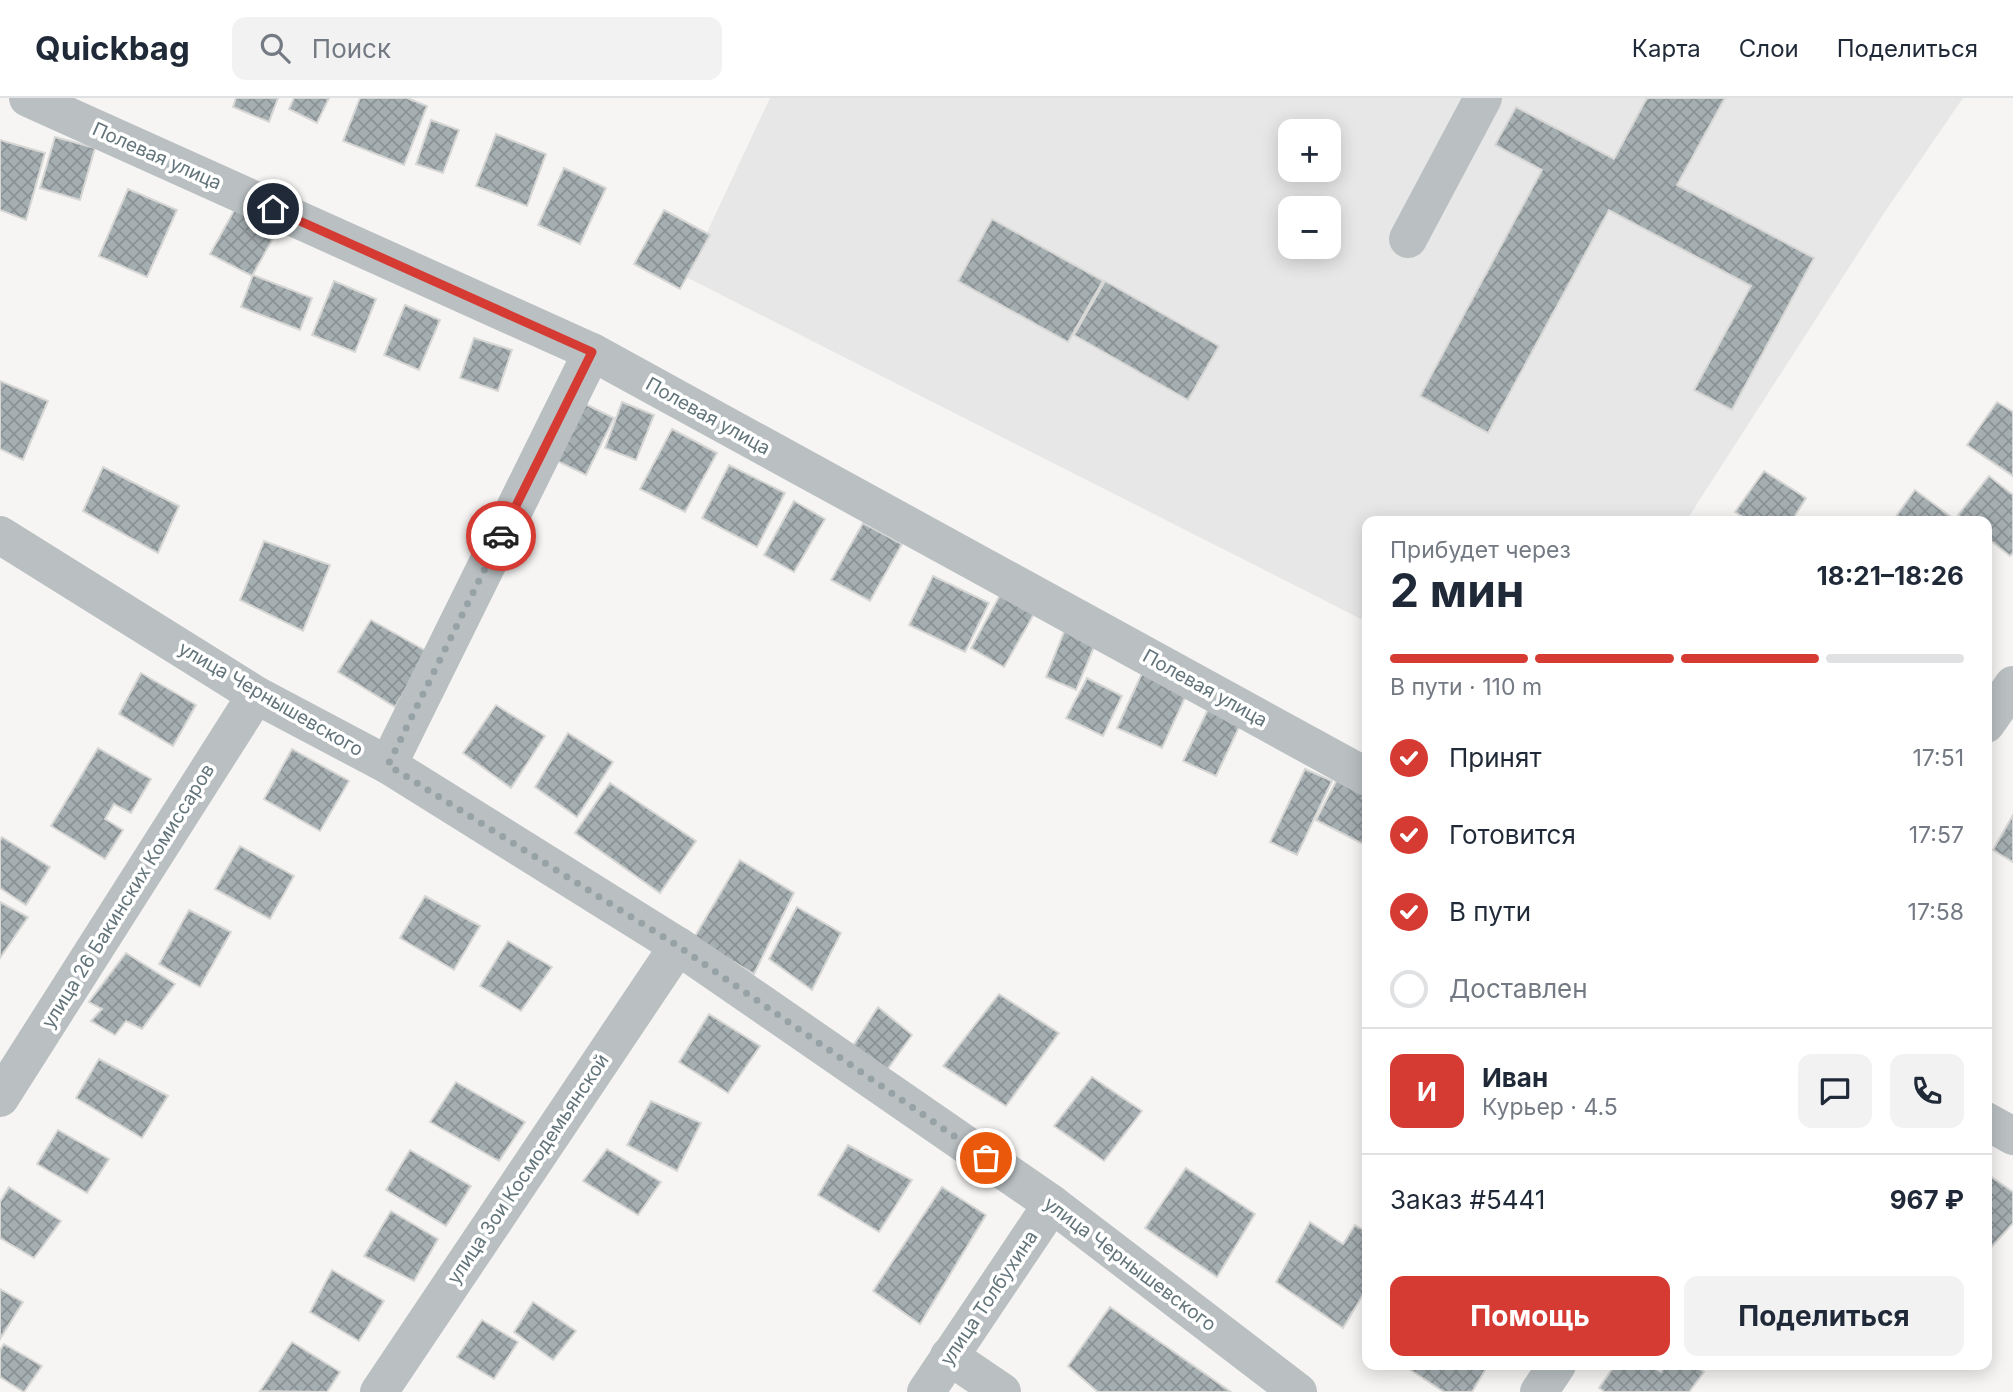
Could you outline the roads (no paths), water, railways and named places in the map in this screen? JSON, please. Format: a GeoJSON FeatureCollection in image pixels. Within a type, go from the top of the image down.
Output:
{"type":"FeatureCollection","features":[{"type":"Feature","properties":{"kind":"street","name":"Полевая улица"},"geometry":{"type":"LineString","coordinates":[[28,98],[592,352],[1362,774]]}},
{"type":"Feature","properties":{"kind":"street"},"geometry":{"type":"LineString","coordinates":[[1408,239],[1483,98]]}},
{"type":"Feature","properties":{"kind":"street"},"geometry":{"type":"LineString","coordinates":[[388,765],[592,352]]}},
{"type":"Feature","properties":{"kind":"street","name":"улица Чернышевского"},"geometry":{"type":"LineString","coordinates":[[0,535],[257,695],[388,765],[678,946],[1052,1204],[1298,1392]]}},
{"type":"Feature","properties":{"kind":"street"},"geometry":{"type":"LineString","coordinates":[[1992,715],[2013,685]]}},
{"type":"Feature","properties":{"kind":"street","name":"улица 26 Бакинских Комиссаров"},"geometry":{"type":"LineString","coordinates":[[0,1098],[257,695]]}},
{"type":"Feature","properties":{"kind":"street","name":"улица Зои Космодемьянской"},"geometry":{"type":"LineString","coordinates":[[379,1392],[678,946]]}},
{"type":"Feature","properties":{"kind":"street"},"geometry":{"type":"LineString","coordinates":[[1992,1124],[2013,1136]]}},
{"type":"Feature","properties":{"kind":"street","name":"улица Толбухина"},"geometry":{"type":"LineString","coordinates":[[926,1392],[1052,1204]]}},
{"type":"Feature","properties":{"kind":"street"},"geometry":{"type":"LineString","coordinates":[[949,1356],[1002,1392]]}},
{"type":"Feature","properties":{"kind":"street"},"geometry":{"type":"LineString","coordinates":[[1539,1392],[1554,1370]]}}]}
